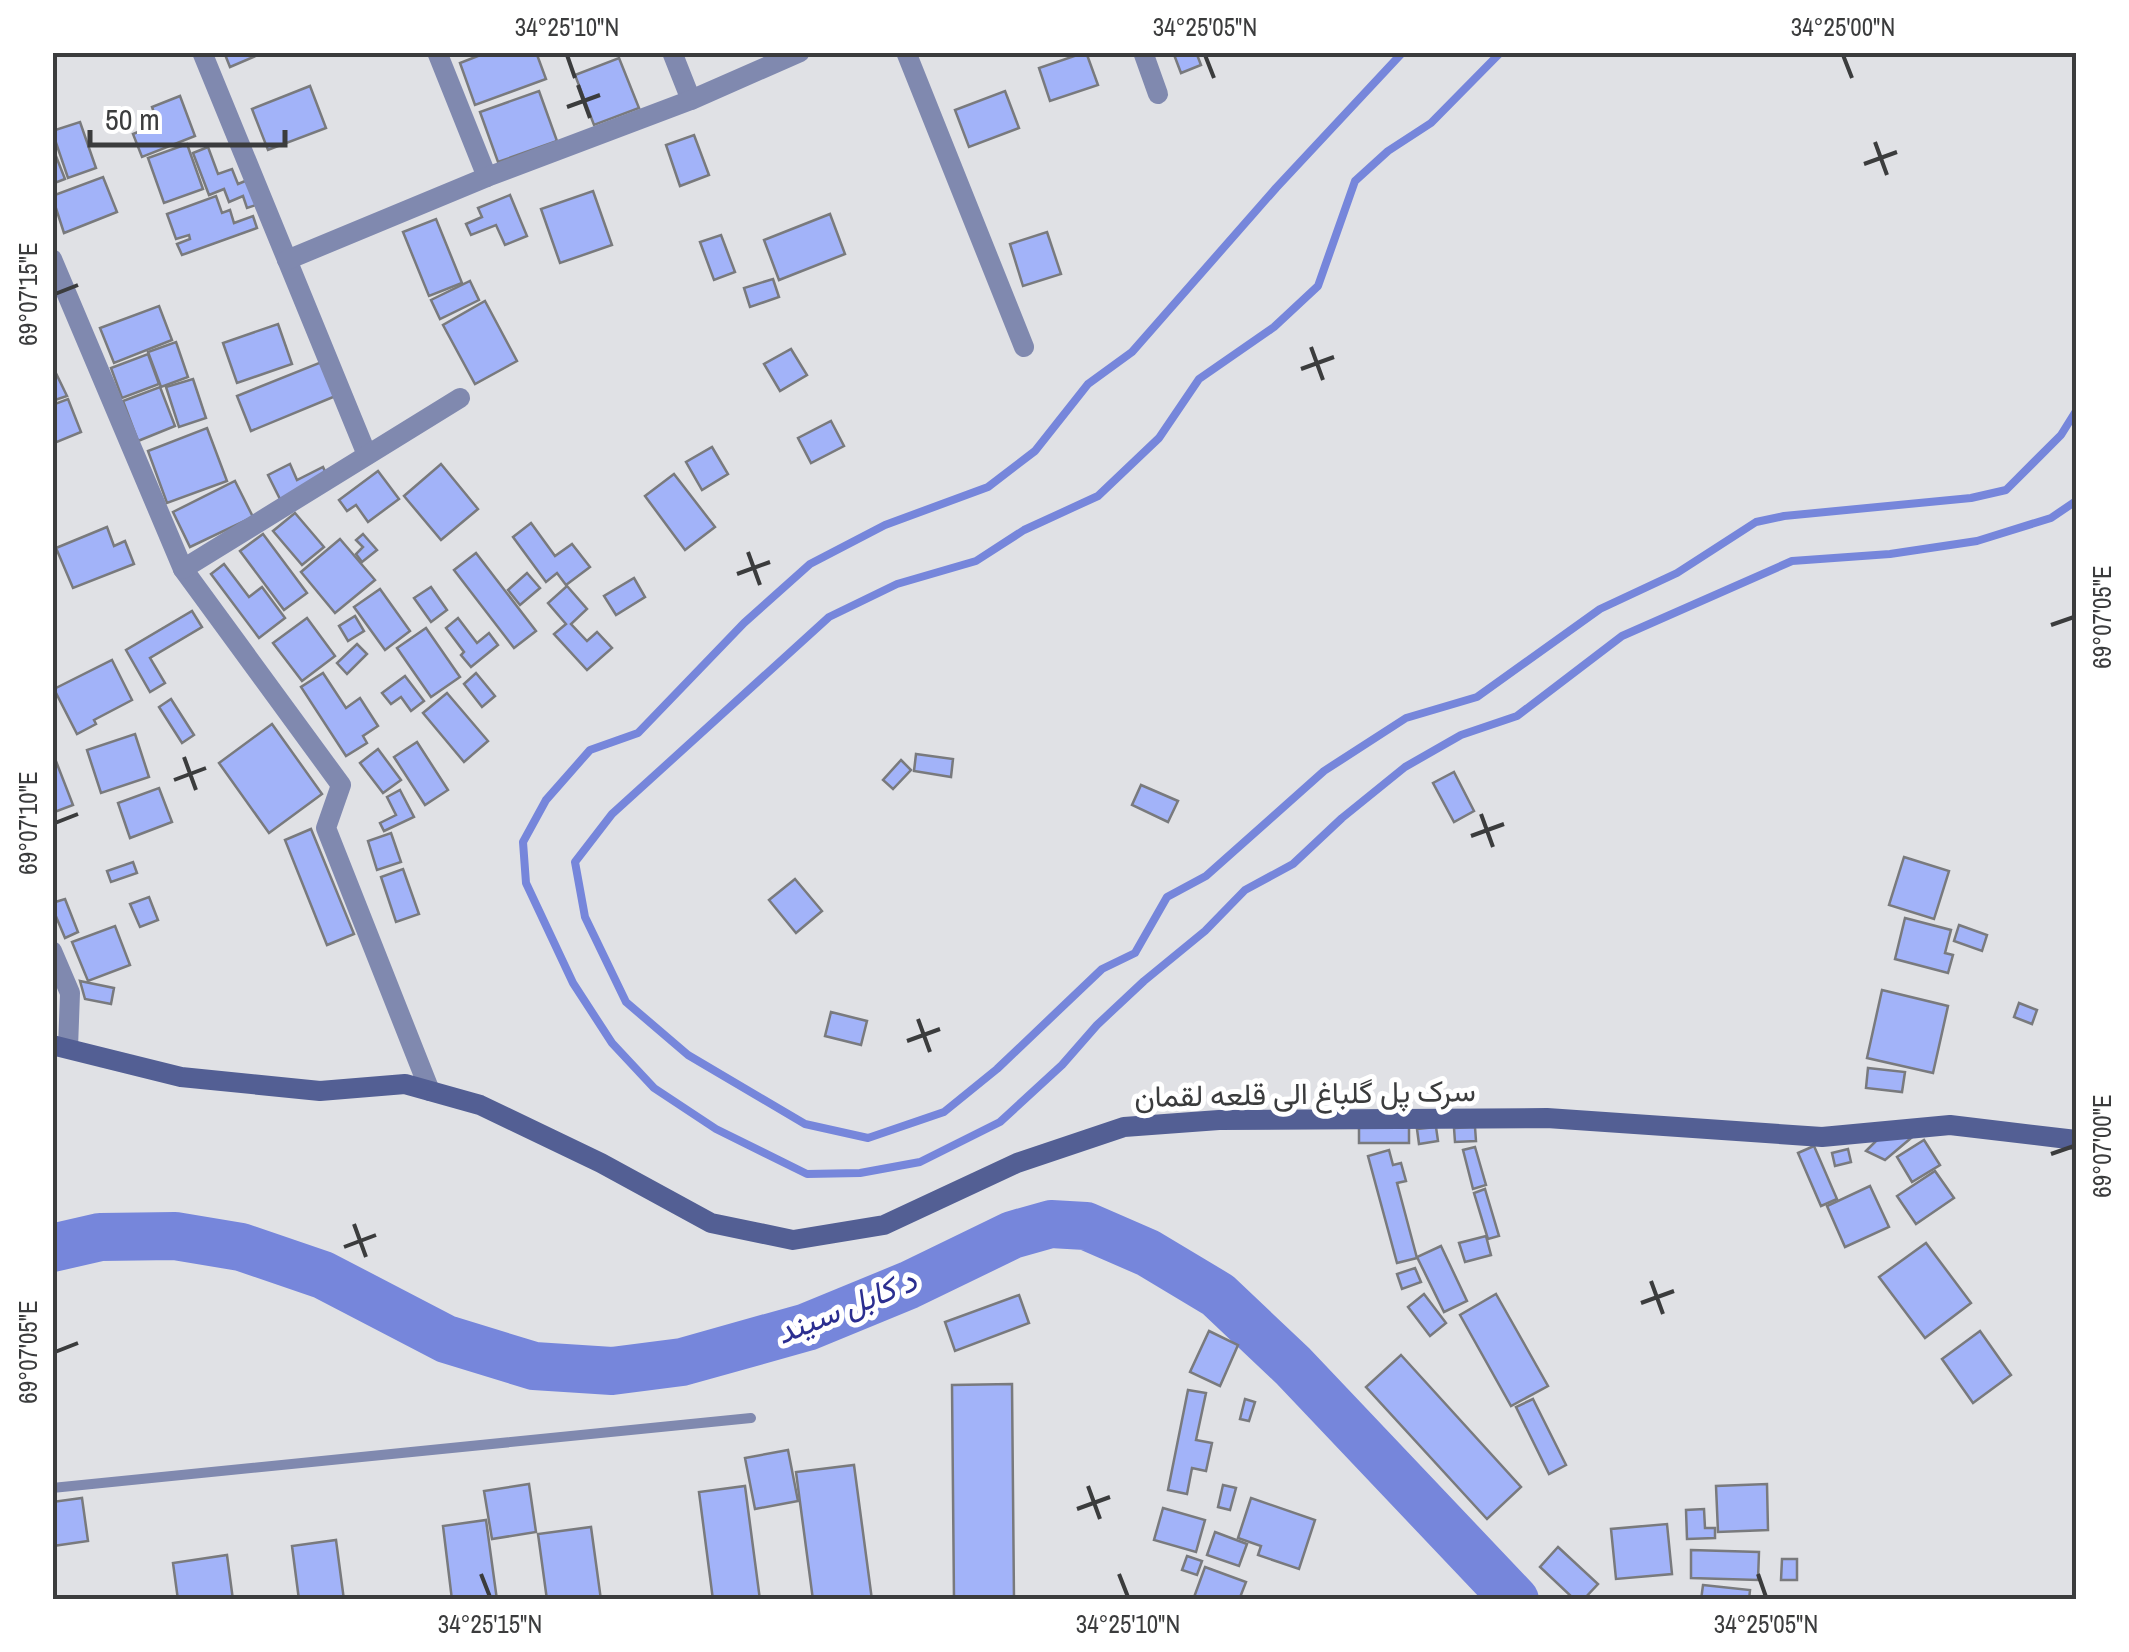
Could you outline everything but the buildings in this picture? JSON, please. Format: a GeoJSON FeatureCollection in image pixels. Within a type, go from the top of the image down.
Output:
{"type":"FeatureCollection","features":[{"type":"Feature","properties":{"kind":"street"},"geometry":{"type":"LineString","coordinates":[[202,52],[367,455]]}},
{"type":"Feature","properties":{"kind":"street"},"geometry":{"type":"LineString","coordinates":[[437,52],[487,177]]}},
{"type":"Feature","properties":{"kind":"street"},"geometry":{"type":"LineString","coordinates":[[672,52],[691,100]]}},
{"type":"Feature","properties":{"kind":"street"},"geometry":{"type":"LineString","coordinates":[[287,260],[487,177],[691,100],[800,52]]}},
{"type":"Feature","properties":{"kind":"street"},"geometry":{"type":"LineString","coordinates":[[906,52],[1024,347]]}},
{"type":"Feature","properties":{"kind":"street"},"geometry":{"type":"LineString","coordinates":[[1143,52],[1158,94]]}},
{"type":"Feature","properties":{"kind":"street"},"geometry":{"type":"LineString","coordinates":[[52,258],[183,569],[341,785],[326,828],[430,1091]]}},
{"type":"Feature","properties":{"kind":"street"},"geometry":{"type":"LineString","coordinates":[[183,569],[460,398]]}},
{"type":"Feature","properties":{"kind":"street"},"geometry":{"type":"LineString","coordinates":[[52,951],[70,994],[60,1046]]}},
{"type":"Feature","properties":{"kind":"street","name":"سرک پل گلباغ الی قلعه لقمان"},"geometry":{"type":"LineString","coordinates":[[60,1046],[181,1077],[320,1090],[405,1084],[480,1105],[711,1223],[794,1240],[884,1225],[1017,1163],[1124,1127],[1218,1120],[1547,1118],[1822,1137],[1950,1125],[2076,1140]]}},
{"type":"Feature","properties":{"kind":"lane"},"geometry":{"type":"LineString","coordinates":[[52,1488],[751,1418]]}},
{"type":"Feature","properties":{"kind":"waterway"},"geometry":{"type":"LineString","coordinates":[[1403,52],[1276,188],[1132,352],[1088,384],[1035,451],[988,487],[885,525],[810,564],[744,623],[638,733],[590,750],[546,800],[523,842],[526,883],[573,983],[612,1043],[654,1088],[716,1129],[807,1174],[860,1173],[920,1162],[1000,1122],[1062,1065],[1097,1025],[1205,931],[1245,890],[1293,864],[1405,767],[1461,735],[1517,716],[1622,636],[1792,561],[1890,554],[1977,541],[2051,518],[2076,501]]}},
{"type":"Feature","properties":{"kind":"waterway"},"geometry":{"type":"LineString","coordinates":[[1501,52],[1431,123],[1388,151],[1355,181],[1318,286],[1274,327],[1199,379],[1159,438],[1098,496],[1024,530],[976,561],[897,584],[829,617],[612,814],[575,862],[585,917],[626,1002],[688,1055],[805,1124],[868,1138],[944,1112],[997,1069],[1102,969],[1135,953],[1167,897],[1206,876],[1324,771],[1406,718],[1477,697],[1600,609],[1677,573],[1756,522],[1971,498],[2006,490],[2061,435],[2076,411]]}},
{"type":"Feature","properties":{"kind":"waterway","name":"د کابل سيند"},"geometry":{"type":"LineString","coordinates":[[52,1248],[100,1237],[175,1236],[241,1247],[323,1275],[446,1339],[534,1366],[612,1371],[682,1362],[807,1327],[909,1285],[1012,1235],[1051,1224],[1086,1226],[1148,1253],[1218,1295],[1293,1366],[1515,1600]]}}]}
